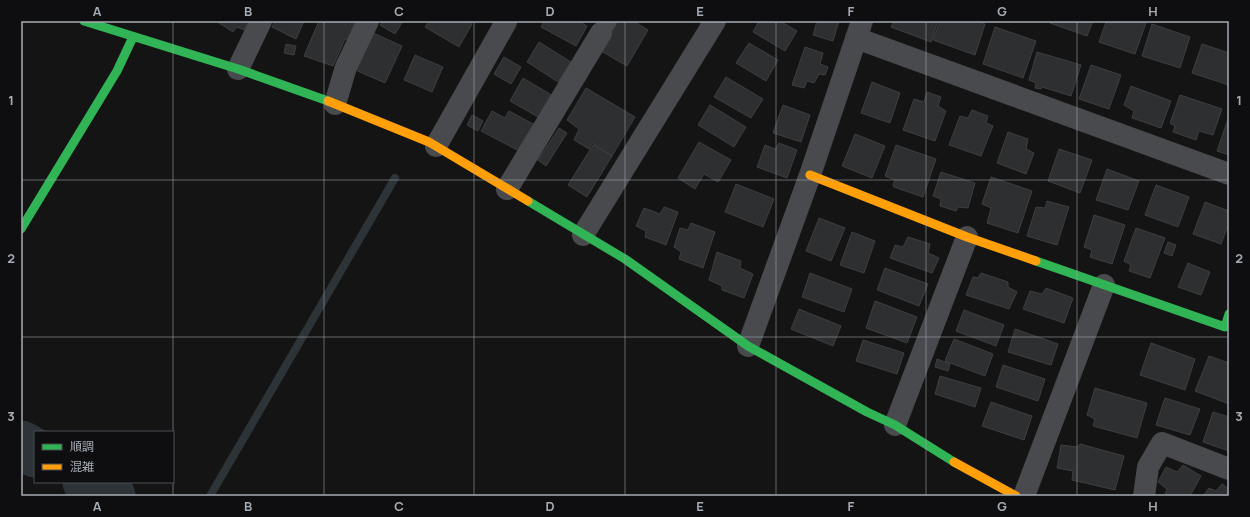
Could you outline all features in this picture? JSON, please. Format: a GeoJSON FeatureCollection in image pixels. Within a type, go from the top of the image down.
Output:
{"type":"FeatureCollection","features":[{"type":"Feature","properties":{"kind":"street"},"geometry":{"type":"LineString","coordinates":[[84,21],[238,70],[334,104],[429,142],[625,259],[748,346],[867,412],[895,425],[949,459],[1016,496]]}},
{"type":"Feature","properties":{"kind":"street"},"geometry":{"type":"LineString","coordinates":[[238,70],[261,21]]}},
{"type":"Feature","properties":{"kind":"street"},"geometry":{"type":"LineString","coordinates":[[334,104],[346,67],[368,21]]}},
{"type":"Feature","properties":{"kind":"street"},"geometry":{"type":"LineString","coordinates":[[583,234],[715,21]]}},
{"type":"Feature","properties":{"kind":"street"},"geometry":{"type":"LineString","coordinates":[[436,146],[506,22]]}},
{"type":"Feature","properties":{"kind":"street"},"geometry":{"type":"LineString","coordinates":[[507,189],[605,27]]}},
{"type":"Feature","properties":{"kind":"street"},"geometry":{"type":"LineString","coordinates":[[748,346],[810,175],[859,30],[1229,174]]}},
{"type":"Feature","properties":{"kind":"street"},"geometry":{"type":"LineString","coordinates":[[21,229],[117,72],[132,37]]}},
{"type":"Feature","properties":{"kind":"street"},"geometry":{"type":"LineString","coordinates":[[810,175],[967,237],[1104,285],[1228,323]]}},
{"type":"Feature","properties":{"kind":"street"},"geometry":{"type":"LineString","coordinates":[[895,425],[967,237]]}},
{"type":"Feature","properties":{"kind":"street"},"geometry":{"type":"LineString","coordinates":[[1024,496],[1104,285]]}},
{"type":"Feature","properties":{"kind":"street"},"geometry":{"type":"LineString","coordinates":[[1144,496],[1148,467],[1162,443],[1229,469]]}},
{"type":"Feature","properties":{"kind":"building"},"geometry":{"type":"Polygon","coordinates":[[[216,21],[248,21],[244,30],[237,27],[233,32],[216,21]]]}},
{"type":"Feature","properties":{"kind":"building"},"geometry":{"type":"Polygon","coordinates":[[[275,21],[304,21],[296,39],[272,27],[275,21]]]}},
{"type":"Feature","properties":{"kind":"building"},"geometry":{"type":"Polygon","coordinates":[[[319,21],[352,21],[358,24],[350,40],[345,39],[333,66],[304,56],[319,21]]]}},
{"type":"Feature","properties":{"kind":"building"},"geometry":{"type":"Polygon","coordinates":[[[383,21],[403,21],[395,34],[380,25],[383,21]]]}},
{"type":"Feature","properties":{"kind":"building"},"geometry":{"type":"Polygon","coordinates":[[[429,21],[467,21],[472,24],[459,47],[425,27],[429,21]]]}},
{"type":"Feature","properties":{"kind":"building"},"geometry":{"type":"Polygon","coordinates":[[[544,21],[578,21],[587,26],[576,46],[541,27],[544,21]]]}},
{"type":"Feature","properties":{"kind":"building"},"geometry":{"type":"Polygon","coordinates":[[[618,21],[633,21],[648,30],[627,66],[601,51],[618,21]]]}},
{"type":"Feature","properties":{"kind":"building"},"geometry":{"type":"Polygon","coordinates":[[[759,21],[780,21],[797,31],[785,51],[753,32],[759,21]]]}},
{"type":"Feature","properties":{"kind":"building"},"geometry":{"type":"Polygon","coordinates":[[[817,21],[839,21],[833,41],[813,35],[817,21]]]}},
{"type":"Feature","properties":{"kind":"building"},"geometry":{"type":"Polygon","coordinates":[[[894,21],[938,21],[931,42],[891,27],[894,21]]]}},
{"type":"Feature","properties":{"kind":"building"},"geometry":{"type":"Polygon","coordinates":[[[940,21],[977,21],[985,24],[975,55],[933,40],[940,21]]]}},
{"type":"Feature","properties":{"kind":"building"},"geometry":{"type":"Polygon","coordinates":[[[1051,21],[1093,21],[1087,36],[1050,23],[1051,21]]]}},
{"type":"Feature","properties":{"kind":"building"},"geometry":{"type":"Polygon","coordinates":[[[1115,21],[1139,21],[1146,23],[1135,54],[1099,42],[1106,22],[1114,24],[1115,21]]]}},
{"type":"Feature","properties":{"kind":"building"},"geometry":{"type":"Polygon","coordinates":[[[1152,24],[1190,37],[1180,68],[1142,56],[1152,24]]]}},
{"type":"Feature","properties":{"kind":"building"},"geometry":{"type":"Polygon","coordinates":[[[995,27],[1036,41],[1023,78],[983,64],[995,27]]]}},
{"type":"Feature","properties":{"kind":"building"},"geometry":{"type":"Polygon","coordinates":[[[371,32],[402,46],[385,83],[353,69],[371,32]]]}},
{"type":"Feature","properties":{"kind":"building"},"geometry":{"type":"Polygon","coordinates":[[[539,42],[571,62],[558,82],[527,62],[539,42]]]}},
{"type":"Feature","properties":{"kind":"building"},"geometry":{"type":"Polygon","coordinates":[[[749,43],[778,60],[766,81],[736,63],[749,43]]]}},
{"type":"Feature","properties":{"kind":"building"},"geometry":{"type":"Polygon","coordinates":[[[286,44],[296,46],[294,55],[284,53],[286,44]]]}},
{"type":"Feature","properties":{"kind":"building"},"geometry":{"type":"Polygon","coordinates":[[[1202,44],[1229,53],[1229,85],[1192,73],[1202,44]]]}},
{"type":"Feature","properties":{"kind":"building"},"geometry":{"type":"Polygon","coordinates":[[[805,47],[823,53],[820,64],[828,67],[825,75],[819,74],[814,83],[807,81],[804,88],[792,85],[805,47]]]}},
{"type":"Feature","properties":{"kind":"building"},"geometry":{"type":"Polygon","coordinates":[[[1037,52],[1081,65],[1071,96],[1042,87],[1041,89],[1035,88],[1036,83],[1029,80],[1037,52]]]}},
{"type":"Feature","properties":{"kind":"building"},"geometry":{"type":"Polygon","coordinates":[[[415,55],[443,67],[432,92],[404,80],[415,55]]]}},
{"type":"Feature","properties":{"kind":"building"},"geometry":{"type":"Polygon","coordinates":[[[504,57],[521,67],[511,84],[494,74],[504,57]]]}},
{"type":"Feature","properties":{"kind":"building"},"geometry":{"type":"Polygon","coordinates":[[[1091,65],[1121,75],[1109,109],[1079,99],[1091,65]]]}},
{"type":"Feature","properties":{"kind":"building"},"geometry":{"type":"Polygon","coordinates":[[[726,77],[763,99],[751,118],[714,97],[726,77]]]}},
{"type":"Feature","properties":{"kind":"building"},"geometry":{"type":"Polygon","coordinates":[[[523,78],[553,96],[540,118],[510,101],[523,78]]]}},
{"type":"Feature","properties":{"kind":"building"},"geometry":{"type":"Polygon","coordinates":[[[872,82],[900,93],[890,123],[861,113],[872,82]]]}},
{"type":"Feature","properties":{"kind":"building"},"geometry":{"type":"Polygon","coordinates":[[[1131,86],[1171,101],[1161,128],[1132,118],[1134,111],[1124,105],[1131,86]]]}},
{"type":"Feature","properties":{"kind":"building"},"geometry":{"type":"Polygon","coordinates":[[[586,88],[635,117],[612,156],[592,143],[589,149],[574,140],[579,129],[567,120],[586,88]]]}},
{"type":"Feature","properties":{"kind":"building"},"geometry":{"type":"Polygon","coordinates":[[[927,92],[941,97],[938,106],[946,111],[935,141],[903,130],[914,99],[924,102],[927,92]]]}},
{"type":"Feature","properties":{"kind":"building"},"geometry":{"type":"Polygon","coordinates":[[[1180,95],[1222,109],[1213,135],[1199,131],[1196,140],[1173,132],[1175,126],[1170,123],[1180,95]]]}},
{"type":"Feature","properties":{"kind":"building"},"geometry":{"type":"Polygon","coordinates":[[[710,105],[746,127],[734,147],[698,125],[710,105]]]}},
{"type":"Feature","properties":{"kind":"building"},"geometry":{"type":"Polygon","coordinates":[[[783,105],[810,115],[801,142],[773,133],[783,105]]]}},
{"type":"Feature","properties":{"kind":"building"},"geometry":{"type":"Polygon","coordinates":[[[972,110],[988,116],[986,123],[993,126],[981,156],[949,145],[960,116],[968,118],[972,110]]]}},
{"type":"Feature","properties":{"kind":"building"},"geometry":{"type":"Polygon","coordinates":[[[492,111],[505,118],[509,111],[535,125],[521,152],[481,131],[492,111]]]}},
{"type":"Feature","properties":{"kind":"building"},"geometry":{"type":"Polygon","coordinates":[[[472,115],[483,121],[478,131],[467,125],[472,115]]]}},
{"type":"Feature","properties":{"kind":"building"},"geometry":{"type":"Polygon","coordinates":[[[1229,116],[1229,155],[1217,151],[1229,116]]]}},
{"type":"Feature","properties":{"kind":"building"},"geometry":{"type":"Polygon","coordinates":[[[559,128],[567,133],[546,166],[538,160],[559,128]]]}},
{"type":"Feature","properties":{"kind":"building"},"geometry":{"type":"Polygon","coordinates":[[[1008,132],[1028,139],[1026,149],[1034,153],[1026,174],[997,163],[1008,132]]]}},
{"type":"Feature","properties":{"kind":"building"},"geometry":{"type":"Polygon","coordinates":[[[855,134],[885,146],[872,178],[842,166],[855,134]]]}},
{"type":"Feature","properties":{"kind":"building"},"geometry":{"type":"Polygon","coordinates":[[[699,142],[731,160],[718,182],[704,174],[695,189],[678,178],[699,142]]]}},
{"type":"Feature","properties":{"kind":"building"},"geometry":{"type":"Polygon","coordinates":[[[779,143],[797,150],[787,178],[757,167],[765,145],[775,149],[779,143]]]}},
{"type":"Feature","properties":{"kind":"building"},"geometry":{"type":"Polygon","coordinates":[[[593,145],[612,156],[587,197],[568,185],[593,145]]]}},
{"type":"Feature","properties":{"kind":"building"},"geometry":{"type":"Polygon","coordinates":[[[896,145],[936,159],[923,197],[894,187],[893,185],[895,180],[885,176],[896,145]]]}},
{"type":"Feature","properties":{"kind":"building"},"geometry":{"type":"Polygon","coordinates":[[[1059,149],[1092,160],[1080,193],[1048,181],[1059,149]]]}},
{"type":"Feature","properties":{"kind":"building"},"geometry":{"type":"Polygon","coordinates":[[[1107,169],[1139,181],[1128,210],[1096,200],[1107,169]]]}},
{"type":"Feature","properties":{"kind":"building"},"geometry":{"type":"Polygon","coordinates":[[[941,172],[975,183],[968,208],[958,207],[956,211],[940,206],[941,199],[933,196],[941,172]]]}},
{"type":"Feature","properties":{"kind":"building"},"geometry":{"type":"Polygon","coordinates":[[[991,177],[1032,191],[1018,233],[987,223],[991,208],[982,204],[991,177]]]}},
{"type":"Feature","properties":{"kind":"building"},"geometry":{"type":"Polygon","coordinates":[[[736,184],[774,199],[763,227],[725,212],[736,184]]]}},
{"type":"Feature","properties":{"kind":"building"},"geometry":{"type":"Polygon","coordinates":[[[1156,185],[1189,197],[1178,227],[1145,215],[1156,185]]]}},
{"type":"Feature","properties":{"kind":"building"},"geometry":{"type":"Polygon","coordinates":[[[1047,201],[1069,207],[1057,245],[1027,236],[1036,207],[1045,208],[1047,201]]]}},
{"type":"Feature","properties":{"kind":"building"},"geometry":{"type":"Polygon","coordinates":[[[1205,202],[1229,211],[1229,223],[1221,244],[1193,234],[1205,202]]]}},
{"type":"Feature","properties":{"kind":"building"},"geometry":{"type":"Polygon","coordinates":[[[664,207],[678,212],[666,245],[645,237],[646,231],[636,226],[644,208],[660,214],[664,207]]]}},
{"type":"Feature","properties":{"kind":"building"},"geometry":{"type":"Polygon","coordinates":[[[1094,215],[1125,225],[1112,264],[1090,257],[1092,250],[1084,247],[1094,215]]]}},
{"type":"Feature","properties":{"kind":"building"},"geometry":{"type":"Polygon","coordinates":[[[819,218],[845,228],[831,261],[806,251],[819,218]]]}},
{"type":"Feature","properties":{"kind":"building"},"geometry":{"type":"Polygon","coordinates":[[[691,223],[715,232],[703,268],[679,259],[681,252],[674,247],[680,228],[688,230],[691,223]]]}},
{"type":"Feature","properties":{"kind":"building"},"geometry":{"type":"Polygon","coordinates":[[[1136,228],[1165,238],[1150,278],[1129,271],[1131,265],[1124,261],[1136,228]]]}},
{"type":"Feature","properties":{"kind":"building"},"geometry":{"type":"Polygon","coordinates":[[[852,232],[875,241],[864,273],[840,265],[852,232]]]}},
{"type":"Feature","properties":{"kind":"building"},"geometry":{"type":"Polygon","coordinates":[[[908,237],[930,244],[928,253],[939,258],[932,273],[890,258],[895,245],[903,247],[908,237]]]}},
{"type":"Feature","properties":{"kind":"building"},"geometry":{"type":"Polygon","coordinates":[[[1168,242],[1176,245],[1172,256],[1164,253],[1168,242]]]}},
{"type":"Feature","properties":{"kind":"building"},"geometry":{"type":"Polygon","coordinates":[[[717,252],[741,261],[740,268],[753,274],[744,298],[722,290],[722,286],[709,280],[717,252]]]}},
{"type":"Feature","properties":{"kind":"building"},"geometry":{"type":"Polygon","coordinates":[[[1188,263],[1210,272],[1201,295],[1178,287],[1188,263]]]}},
{"type":"Feature","properties":{"kind":"building"},"geometry":{"type":"Polygon","coordinates":[[[885,268],[928,284],[919,306],[877,290],[885,268]]]}},
{"type":"Feature","properties":{"kind":"building"},"geometry":{"type":"Polygon","coordinates":[[[810,273],[852,289],[844,312],[802,297],[810,273]]]}},
{"type":"Feature","properties":{"kind":"building"},"geometry":{"type":"Polygon","coordinates":[[[981,273],[1008,282],[1008,287],[1017,292],[1009,309],[966,295],[973,277],[978,278],[981,273]]]}},
{"type":"Feature","properties":{"kind":"building"},"geometry":{"type":"Polygon","coordinates":[[[1046,288],[1073,298],[1064,323],[1023,309],[1030,291],[1042,294],[1046,288]]]}},
{"type":"Feature","properties":{"kind":"building"},"geometry":{"type":"Polygon","coordinates":[[[875,301],[917,317],[907,343],[866,328],[875,301]]]}},
{"type":"Feature","properties":{"kind":"building"},"geometry":{"type":"Polygon","coordinates":[[[799,309],[841,326],[833,346],[791,329],[799,309]]]}},
{"type":"Feature","properties":{"kind":"building"},"geometry":{"type":"Polygon","coordinates":[[[964,310],[1004,325],[996,346],[956,331],[964,310]]]}},
{"type":"Feature","properties":{"kind":"building"},"geometry":{"type":"Polygon","coordinates":[[[1015,329],[1058,344],[1051,365],[1008,352],[1015,329]]]}},
{"type":"Feature","properties":{"kind":"building"},"geometry":{"type":"Polygon","coordinates":[[[954,339],[993,354],[985,376],[945,361],[954,339]]]}},
{"type":"Feature","properties":{"kind":"building"},"geometry":{"type":"Polygon","coordinates":[[[863,340],[904,353],[897,374],[856,361],[863,340]]]}},
{"type":"Feature","properties":{"kind":"building"},"geometry":{"type":"Polygon","coordinates":[[[1151,343],[1195,359],[1185,390],[1140,375],[1151,343]]]}},
{"type":"Feature","properties":{"kind":"building"},"geometry":{"type":"Polygon","coordinates":[[[1209,356],[1229,363],[1229,404],[1195,391],[1209,356]]]}},
{"type":"Feature","properties":{"kind":"building"},"geometry":{"type":"Polygon","coordinates":[[[937,359],[950,364],[948,371],[935,367],[937,359]]]}},
{"type":"Feature","properties":{"kind":"building"},"geometry":{"type":"Polygon","coordinates":[[[1003,365],[1045,379],[1038,401],[996,387],[1003,365]]]}},
{"type":"Feature","properties":{"kind":"building"},"geometry":{"type":"Polygon","coordinates":[[[940,376],[981,388],[975,407],[935,394],[940,376]]]}},
{"type":"Feature","properties":{"kind":"building"},"geometry":{"type":"Polygon","coordinates":[[[1095,388],[1147,403],[1137,438],[1093,426],[1095,419],[1087,415],[1095,388]]]}},
{"type":"Feature","properties":{"kind":"building"},"geometry":{"type":"Polygon","coordinates":[[[1165,398],[1200,409],[1190,435],[1156,425],[1165,398]]]}},
{"type":"Feature","properties":{"kind":"building"},"geometry":{"type":"Polygon","coordinates":[[[991,402],[1032,416],[1024,440],[982,426],[991,402]]]}},
{"type":"Feature","properties":{"kind":"building"},"geometry":{"type":"Polygon","coordinates":[[[1213,412],[1229,417],[1229,451],[1203,442],[1213,412]]]}},
{"type":"Feature","properties":{"kind":"building"},"geometry":{"type":"Polygon","coordinates":[[[1080,444],[1124,456],[1115,490],[1072,480],[1073,471],[1057,468],[1061,445],[1078,447],[1080,444]]]}},
{"type":"Feature","properties":{"kind":"building"},"geometry":{"type":"Polygon","coordinates":[[[1183,465],[1201,476],[1190,496],[1170,496],[1165,494],[1167,489],[1158,482],[1166,467],[1177,472],[1183,465]]]}},
{"type":"Feature","properties":{"kind":"building"},"geometry":{"type":"Polygon","coordinates":[[[1222,484],[1229,489],[1228,496],[1203,496],[1209,488],[1216,491],[1222,484]]]}},
{"type":"Feature","properties":{"kind":"waterway"},"geometry":{"type":"LineString","coordinates":[[210,496],[395,178]]}},
{"type":"Feature","properties":{"kind":"waterway"},"geometry":{"type":"LineString","coordinates":[[21,445],[34,452]]}},
{"type":"Feature","properties":{"kind":"waterway"},"geometry":{"type":"LineString","coordinates":[[89,483],[111,496]]}},
{"type":"Feature","properties":{"kind":"traffic: fast"},"geometry":{"type":"LineString","coordinates":[[84,21],[238,69],[328,101]]}},
{"type":"Feature","properties":{"kind":"traffic: fast"},"geometry":{"type":"LineString","coordinates":[[21,229],[117,71],[133,37]]}},
{"type":"Feature","properties":{"kind":"traffic: fast"},"geometry":{"type":"LineString","coordinates":[[528,201],[625,259],[748,346],[867,412],[895,425],[954,462]]}},
{"type":"Feature","properties":{"kind":"traffic: fast"},"geometry":{"type":"LineString","coordinates":[[1036,261],[1225,327],[1229,314]]}},
{"type":"Feature","properties":{"kind":"traffic: slow"},"geometry":{"type":"LineString","coordinates":[[328,101],[429,142],[528,201]]}},
{"type":"Feature","properties":{"kind":"traffic: slow"},"geometry":{"type":"LineString","coordinates":[[810,175],[967,237],[1036,261]]}},
{"type":"Feature","properties":{"kind":"traffic: slow"},"geometry":{"type":"LineString","coordinates":[[954,462],[1016,496]]}}]}
